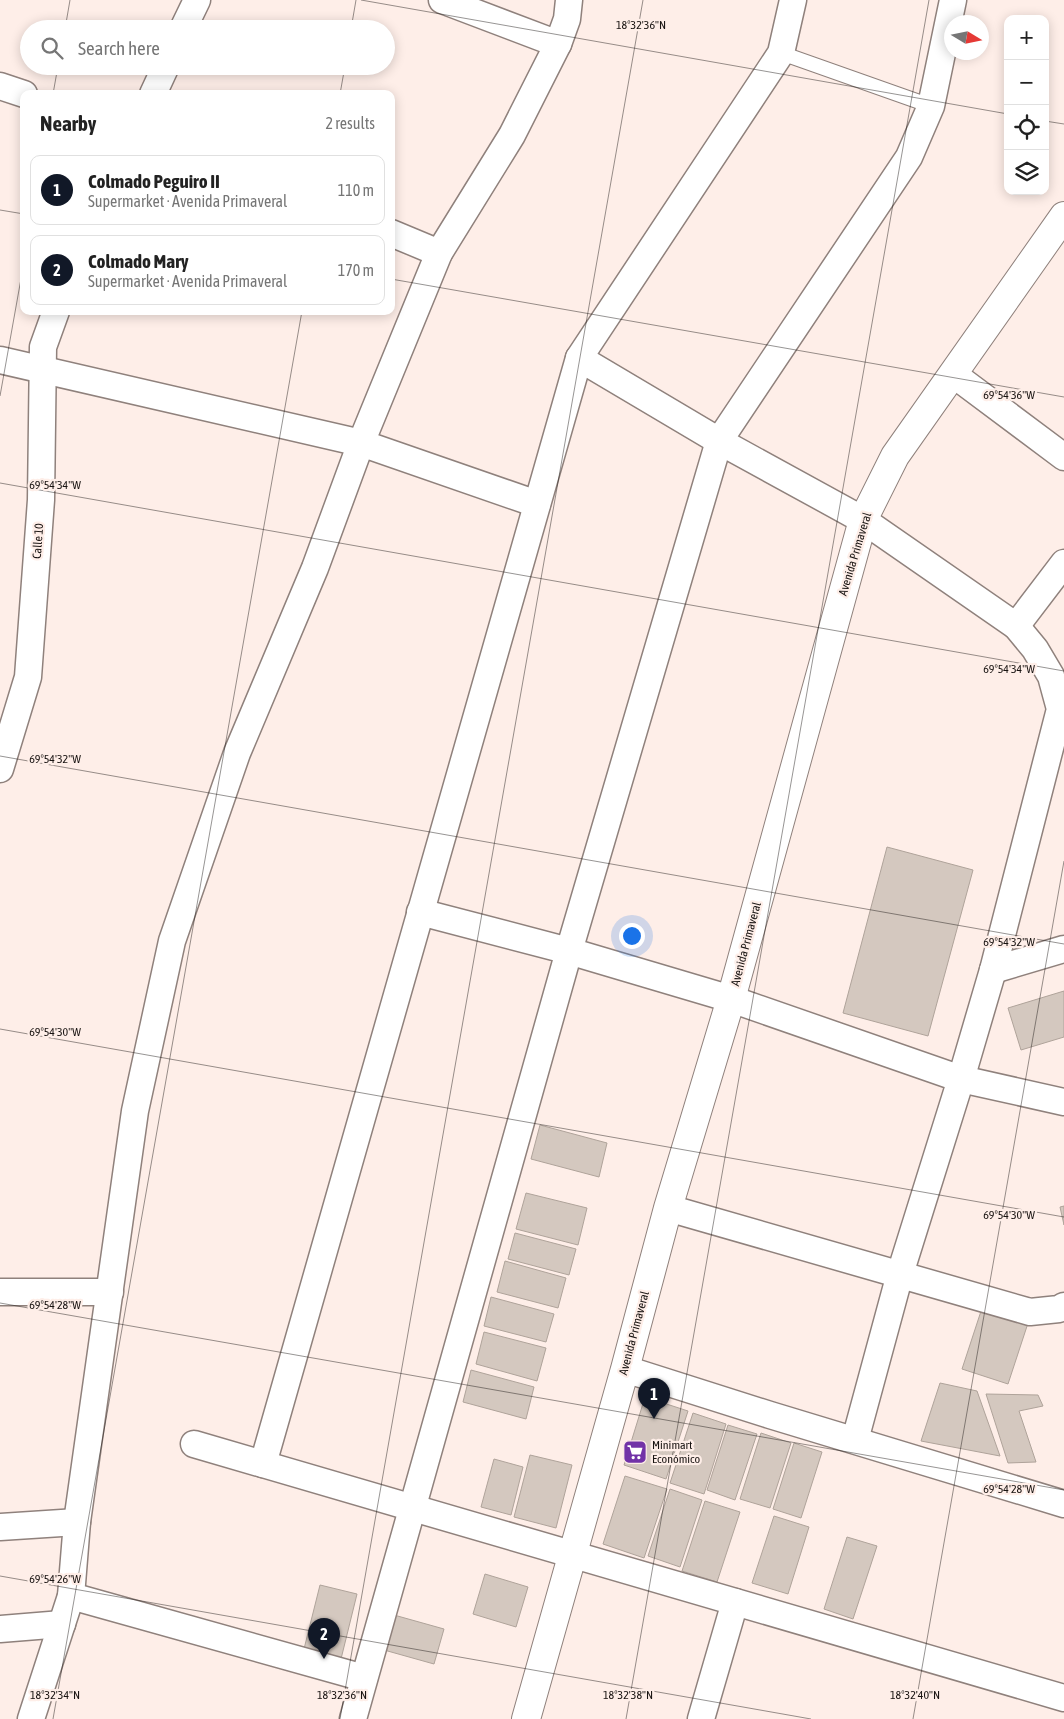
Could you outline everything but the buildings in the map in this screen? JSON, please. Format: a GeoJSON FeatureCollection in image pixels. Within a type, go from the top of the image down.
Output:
{"type":"FeatureCollection","features":[{"type":"Feature","properties":{"kind":"street"},"geometry":{"type":"LineString","coordinates":[[187,20],[197,0]]}},
{"type":"Feature","properties":{"kind":"street"},"geometry":{"type":"LineString","coordinates":[[442,0],[558,44]]}},
{"type":"Feature","properties":{"kind":"street"},"geometry":{"type":"LineString","coordinates":[[31,1719],[71,1596],[77,1522],[135,1111],[172,941],[237,753],[315,568],[361,442],[439,253],[512,135],[558,44],[567,19],[569,0]]}},
{"type":"Feature","properties":{"kind":"street"},"geometry":{"type":"LineString","coordinates":[[263,1464],[579,358],[781,53],[792,0]]}},
{"type":"Feature","properties":{"kind":"street"},"geometry":{"type":"LineString","coordinates":[[353,1719],[569,952],[719,441],[908,157],[931,106],[953,0]]}},
{"type":"Feature","properties":{"kind":"street"},"geometry":{"type":"LineString","coordinates":[[155,90],[162,75]]}},
{"type":"Feature","properties":{"kind":"street"},"geometry":{"type":"LineString","coordinates":[[0,86],[20,93]]}},
{"type":"Feature","properties":{"kind":"street","name":"Avenida Primaveral"},"geometry":{"type":"LineString","coordinates":[[526,1719],[668,1208],[731,999],[863,520],[895,456],[1064,216]]}},
{"type":"Feature","properties":{"kind":"street"},"geometry":{"type":"LineString","coordinates":[[395,235],[439,253]]}},
{"type":"Feature","properties":{"kind":"street","name":"Calle 10"},"geometry":{"type":"LineString","coordinates":[[0,769],[28,677],[41,500],[43,347],[55,315]]}},
{"type":"Feature","properties":{"kind":"street"},"geometry":{"type":"LineString","coordinates":[[579,358],[719,441],[863,520],[1016,626],[1035,649],[1051,676],[1060,709],[993,970],[900,1274],[856,1440]]}},
{"type":"Feature","properties":{"kind":"street"},"geometry":{"type":"LineString","coordinates":[[0,360],[361,442],[537,504]]}},
{"type":"Feature","properties":{"kind":"street"},"geometry":{"type":"LineString","coordinates":[[953,374],[1064,456]]}},
{"type":"Feature","properties":{"kind":"street"},"geometry":{"type":"LineString","coordinates":[[1016,626],[1064,563]]}},
{"type":"Feature","properties":{"kind":"street"},"geometry":{"type":"LineString","coordinates":[[420,912],[569,952],[731,999],[961,1079],[1064,1102]]}},
{"type":"Feature","properties":{"kind":"street"},"geometry":{"type":"LineString","coordinates":[[993,970],[1064,949]]}},
{"type":"Feature","properties":{"kind":"street"},"geometry":{"type":"LineString","coordinates":[[668,1208],[1030,1312],[1059,1309],[1064,1306]]}},
{"type":"Feature","properties":{"kind":"street"},"geometry":{"type":"LineString","coordinates":[[0,1292],[110,1292]]}},
{"type":"Feature","properties":{"kind":"street"},"geometry":{"type":"LineString","coordinates":[[624,1370],[1064,1504]]}},
{"type":"Feature","properties":{"kind":"street"},"geometry":{"type":"LineString","coordinates":[[194,1444],[1064,1698]]}},
{"type":"Feature","properties":{"kind":"street"},"geometry":{"type":"LineString","coordinates":[[0,1526],[77,1522]]}},
{"type":"Feature","properties":{"kind":"street"},"geometry":{"type":"LineString","coordinates":[[71,1596],[364,1678]]}},
{"type":"Feature","properties":{"kind":"street"},"geometry":{"type":"LineString","coordinates":[[701,1719],[735,1602]]}},
{"type":"Feature","properties":{"kind":"street"},"geometry":{"type":"LineString","coordinates":[[0,1629],[62,1624]]}},
{"type":"Feature","properties":{"kind":"lane"},"geometry":{"type":"LineString","coordinates":[[781,53],[931,106]]}},
{"type":"Feature","properties":{"kind":"place","name":"Colmado Peguiro II"},"geometry":{"type":"Point","coordinates":[654,1419]}},
{"type":"Feature","properties":{"kind":"place","name":"Minimart Económico"},"geometry":{"type":"Point","coordinates":[635,1452]}},
{"type":"Feature","properties":{"kind":"place","name":"Colmado Mary"},"geometry":{"type":"Point","coordinates":[324,1659]}}]}
